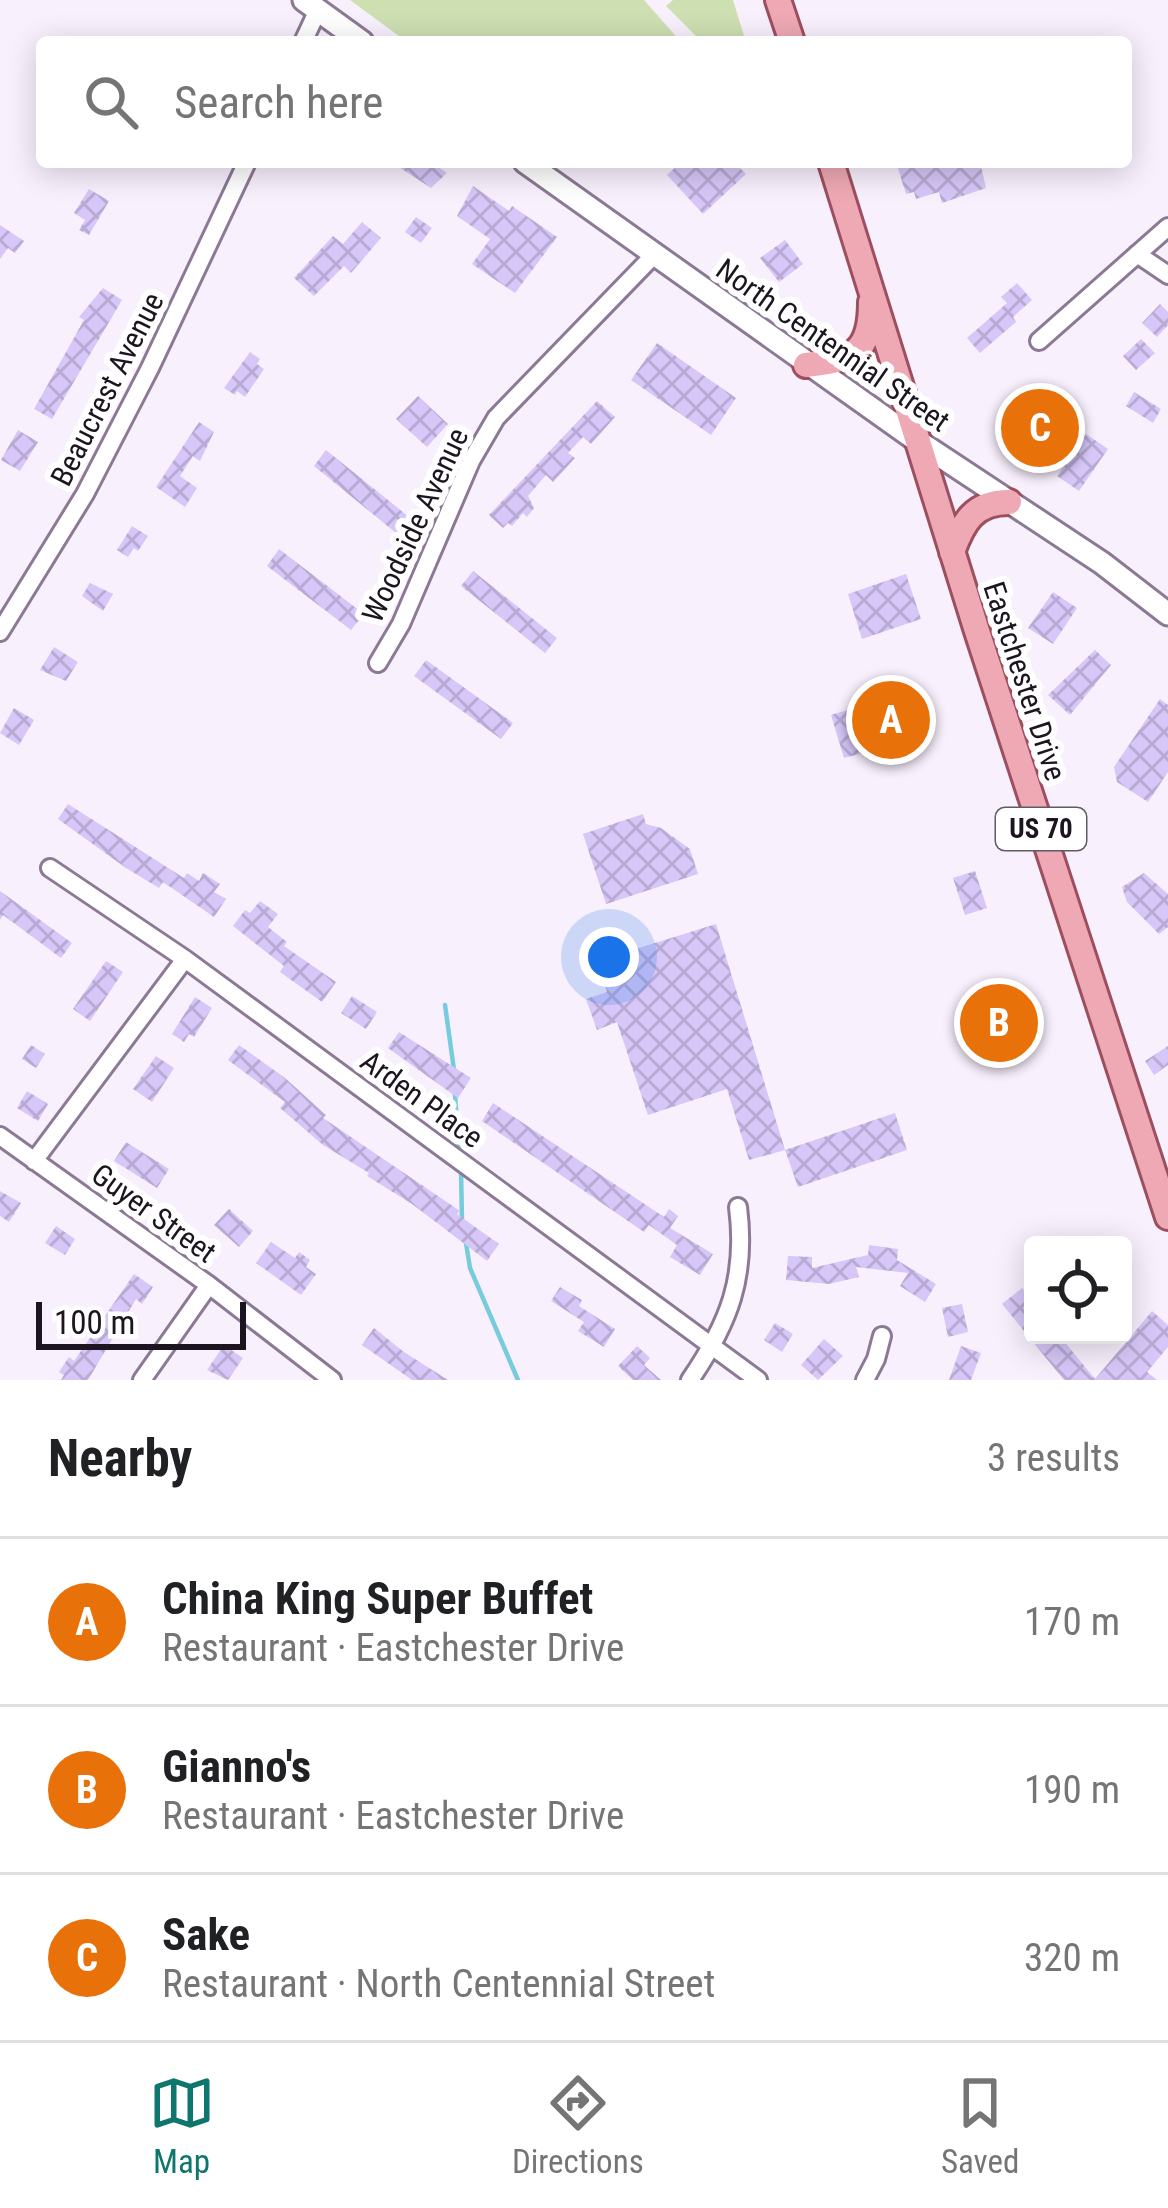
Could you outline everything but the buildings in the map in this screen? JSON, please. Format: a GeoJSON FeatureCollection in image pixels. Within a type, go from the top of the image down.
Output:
{"type":"FeatureCollection","features":[{"type":"Feature","properties":{"kind":"main road"},"geometry":{"type":"LineString","coordinates":[[778,0],[790,36]]}},
{"type":"Feature","properties":{"kind":"main road"},"geometry":{"type":"LineString","coordinates":[[311,5],[354,36]]}},
{"type":"Feature","properties":{"kind":"main road","name":"North Centennial Street"},"geometry":{"type":"LineString","coordinates":[[533,168],[806,365],[1102,563],[1168,614]]}},
{"type":"Feature","properties":{"kind":"main road","name":"Eastchester Drive"},"geometry":{"type":"LineString","coordinates":[[833,168],[952,553],[1168,1217]]}},
{"type":"Feature","properties":{"kind":"main road"},"geometry":{"type":"LineString","coordinates":[[806,365],[839,361],[861,348],[871,321],[872,288]]}},
{"type":"Feature","properties":{"kind":"main road"},"geometry":{"type":"LineString","coordinates":[[952,553],[968,517],[987,504],[1010,502]]}},
{"type":"Feature","properties":{"kind":"street"},"geometry":{"type":"LineString","coordinates":[[305,36],[311,5]]}},
{"type":"Feature","properties":{"kind":"street","name":"Beaucrest Avenue"},"geometry":{"type":"LineString","coordinates":[[0,632],[85,494],[244,168]]}},
{"type":"Feature","properties":{"kind":"street"},"geometry":{"type":"LineString","coordinates":[[1039,341],[1168,226]]}},
{"type":"Feature","properties":{"kind":"street"},"geometry":{"type":"LineString","coordinates":[[1137,254],[1168,275]]}},
{"type":"Feature","properties":{"kind":"street","name":"Woodside Avenue"},"geometry":{"type":"LineString","coordinates":[[378,663],[401,624],[471,461],[496,418],[653,256]]}},
{"type":"Feature","properties":{"kind":"street","name":"Arden Place"},"geometry":{"type":"LineString","coordinates":[[50,868],[184,958],[758,1380]]}},
{"type":"Feature","properties":{"kind":"street"},"geometry":{"type":"LineString","coordinates":[[34,1161],[184,958]]}},
{"type":"Feature","properties":{"kind":"street","name":"Guyer Street"},"geometry":{"type":"LineString","coordinates":[[0,1136],[332,1380]]}},
{"type":"Feature","properties":{"kind":"street"},"geometry":{"type":"LineString","coordinates":[[690,1380],[714,1345],[734,1298],[743,1244],[738,1207]]}},
{"type":"Feature","properties":{"kind":"street"},"geometry":{"type":"LineString","coordinates":[[142,1380],[208,1286]]}},
{"type":"Feature","properties":{"kind":"street"},"geometry":{"type":"LineString","coordinates":[[865,1380],[882,1336]]}},
{"type":"Feature","properties":{"kind":"green space"},"geometry":{"type":"Polygon","coordinates":[[[350,0],[644,0],[676,36],[399,36],[350,0]]]}},
{"type":"Feature","properties":{"kind":"green space"},"geometry":{"type":"Polygon","coordinates":[[[673,0],[733,0],[744,36],[696,36],[666,6],[673,0]]]}},
{"type":"Feature","properties":{"kind":"waterway"},"geometry":{"type":"LineString","coordinates":[[445,1005],[454,1070]]}},
{"type":"Feature","properties":{"kind":"waterway"},"geometry":{"type":"LineString","coordinates":[[455,1094],[459,1154]]}},
{"type":"Feature","properties":{"kind":"waterway"},"geometry":{"type":"LineString","coordinates":[[461,1171],[462,1220]]}},
{"type":"Feature","properties":{"kind":"waterway"},"geometry":{"type":"LineString","coordinates":[[466,1243],[470,1268],[518,1380]]}},
{"type":"Feature","properties":{"kind":"place","name":"Sake"},"geometry":{"type":"Point","coordinates":[1040,428]}},
{"type":"Feature","properties":{"kind":"place","name":"China King Super Buffet"},"geometry":{"type":"Point","coordinates":[891,720]}},
{"type":"Feature","properties":{"kind":"place","name":"Gianno's"},"geometry":{"type":"Point","coordinates":[999,1023]}}]}
